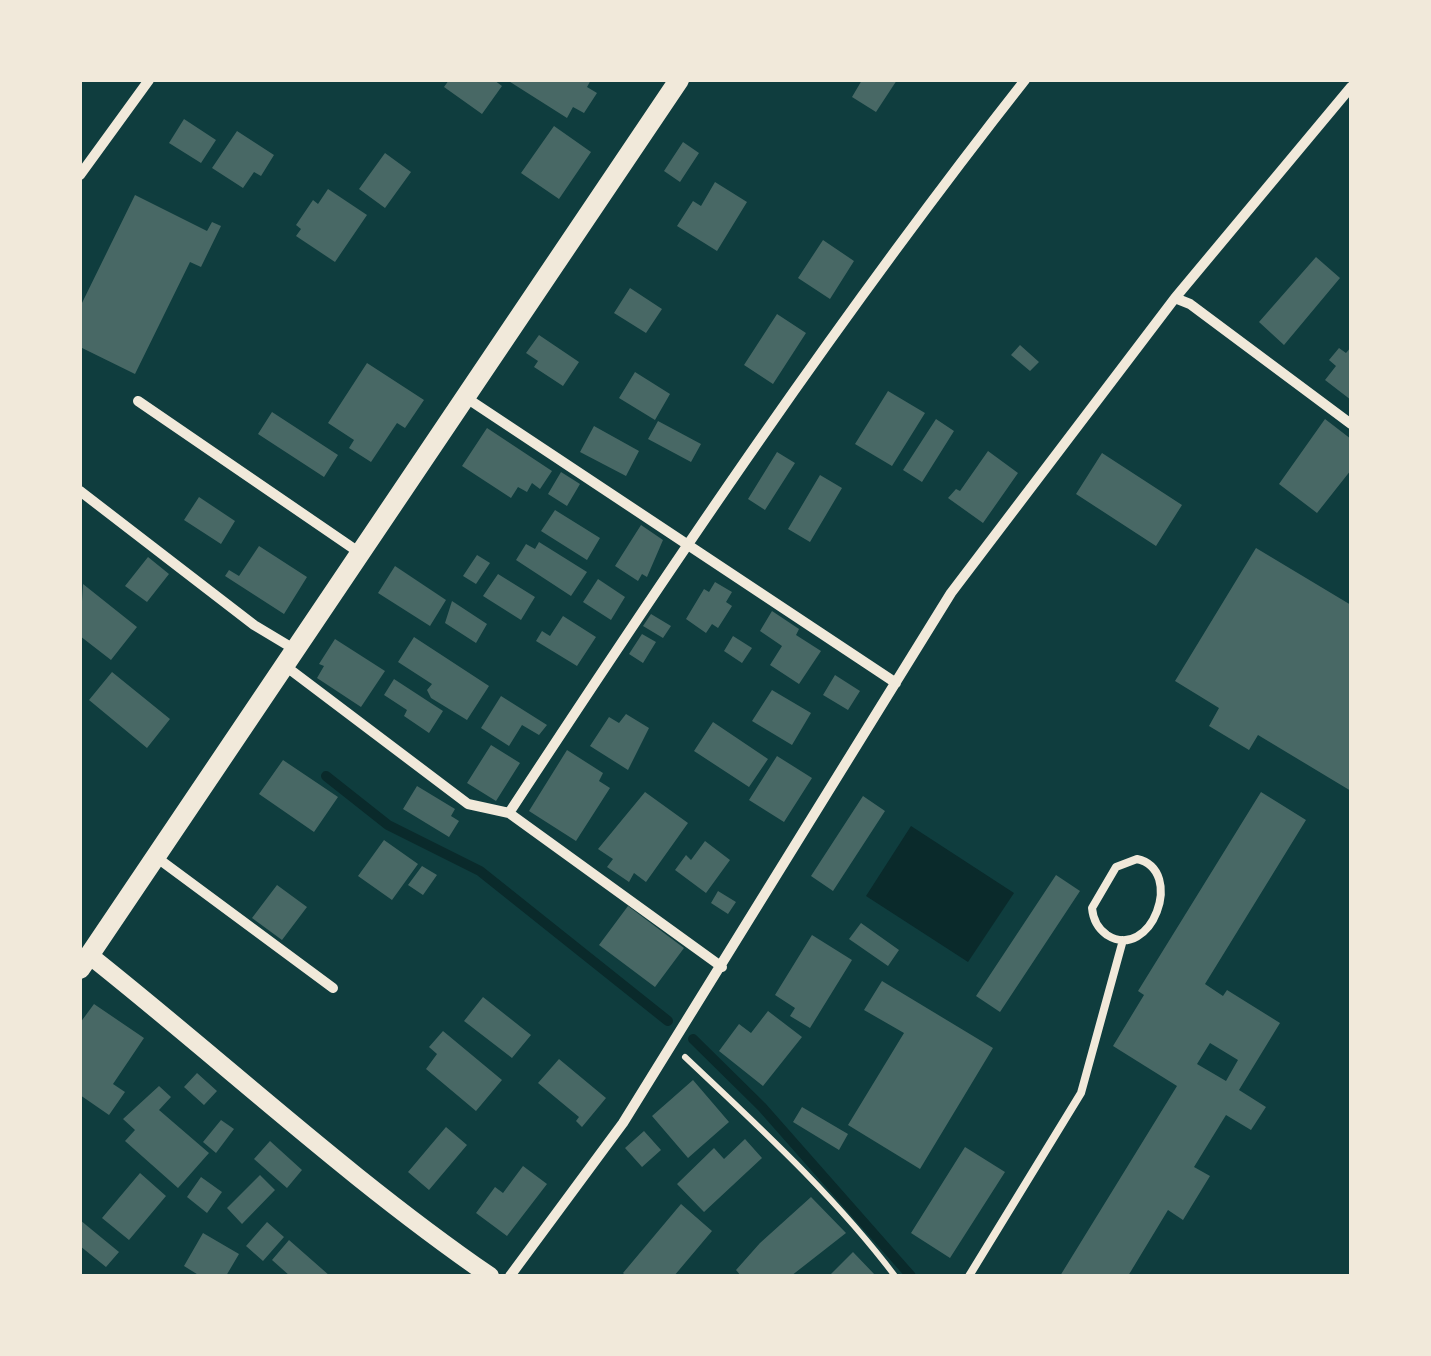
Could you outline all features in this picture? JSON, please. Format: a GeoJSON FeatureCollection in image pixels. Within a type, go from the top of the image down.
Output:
{"type":"FeatureCollection","features":[{"type":"Feature","properties":{"kind":"main road"},"geometry":{"type":"LineString","coordinates":[[85,962],[678,80]]}},
{"type":"Feature","properties":{"kind":"street"},"geometry":{"type":"LineString","coordinates":[[80,175],[149,80]]}},
{"type":"Feature","properties":{"kind":"street"},"geometry":{"type":"LineString","coordinates":[[509,813],[686,544],[960,162],[1025,80]]}},
{"type":"Feature","properties":{"kind":"street"},"geometry":{"type":"LineString","coordinates":[[510,1276],[603,1153],[672,1047],[950,593],[1174,298],[1351,87]]}},
{"type":"Feature","properties":{"kind":"street"},"geometry":{"type":"LineString","coordinates":[[1174,298],[1190,304],[1351,424]]}},
{"type":"Feature","properties":{"kind":"street"},"geometry":{"type":"LineString","coordinates":[[466,397],[896,682]]}},
{"type":"Feature","properties":{"kind":"street"},"geometry":{"type":"LineString","coordinates":[[138,401],[360,553]]}},
{"type":"Feature","properties":{"kind":"street"},"geometry":{"type":"LineString","coordinates":[[80,491],[254,625],[468,804],[509,813],[722,967]]}},
{"type":"Feature","properties":{"kind":"street"},"geometry":{"type":"LineString","coordinates":[[156,856],[332,988]]}},
{"type":"Feature","properties":{"kind":"street"},"geometry":{"type":"LineString","coordinates":[[85,962],[230,1067],[398,1212],[490,1276]]}},
{"type":"Feature","properties":{"kind":"lane"},"geometry":{"type":"LineString","coordinates":[[1126,860],[1147,862],[1160,884],[1158,910],[1143,933],[1123,940],[1104,934],[1092,908],[1116,868],[1126,860]]}},
{"type":"Feature","properties":{"kind":"lane"},"geometry":{"type":"LineString","coordinates":[[969,1276],[1081,1094],[1123,940]]}},
{"type":"Feature","properties":{"kind":"path"},"geometry":{"type":"LineString","coordinates":[[672,1047],[780,1148],[870,1243],[895,1276]]}},
{"type":"Feature","properties":{"kind":"water"},"geometry":{"type":"Polygon","coordinates":[[[911,826],[1014,893],[968,962],[866,896],[911,826]]]}},
{"type":"Feature","properties":{"kind":"building"},"geometry":{"type":"Polygon","coordinates":[[[449,80],[494,80],[502,86],[482,114],[444,87],[449,80]]]}},
{"type":"Feature","properties":{"kind":"building"},"geometry":{"type":"Polygon","coordinates":[[[507,80],[591,80],[587,87],[597,93],[584,113],[573,107],[567,118],[507,80]]]}},
{"type":"Feature","properties":{"kind":"building"},"geometry":{"type":"Polygon","coordinates":[[[862,80],[897,80],[876,112],[852,97],[862,80]]]}},
{"type":"Feature","properties":{"kind":"building"},"geometry":{"type":"Polygon","coordinates":[[[184,119],[216,140],[201,163],[169,143],[184,119]]]}},
{"type":"Feature","properties":{"kind":"building"},"geometry":{"type":"Polygon","coordinates":[[[554,126],[591,152],[559,199],[521,173],[554,126]]]}},
{"type":"Feature","properties":{"kind":"building"},"geometry":{"type":"Polygon","coordinates":[[[237,131],[274,155],[261,176],[254,172],[243,188],[212,168],[237,131]]]}},
{"type":"Feature","properties":{"kind":"building"},"geometry":{"type":"Polygon","coordinates":[[[683,142],[699,153],[680,182],[664,171],[683,142]]]}},
{"type":"Feature","properties":{"kind":"building"},"geometry":{"type":"Polygon","coordinates":[[[385,153],[411,172],[385,208],[359,189],[385,153]]]}},
{"type":"Feature","properties":{"kind":"building"},"geometry":{"type":"Polygon","coordinates":[[[715,182],[747,202],[717,251],[677,226],[693,201],[701,206],[715,182]]]}},
{"type":"Feature","properties":{"kind":"building"},"geometry":{"type":"Polygon","coordinates":[[[328,189],[367,215],[335,262],[296,236],[301,229],[296,225],[313,200],[318,204],[328,189]]]}},
{"type":"Feature","properties":{"kind":"building"},"geometry":{"type":"Polygon","coordinates":[[[135,195],[207,231],[212,222],[221,226],[201,267],[190,262],[135,374],[80,347],[80,307],[135,195]]]}},
{"type":"Feature","properties":{"kind":"building"},"geometry":{"type":"Polygon","coordinates":[[[823,240],[854,261],[830,299],[798,278],[823,240]]]}},
{"type":"Feature","properties":{"kind":"building"},"geometry":{"type":"Polygon","coordinates":[[[1316,257],[1340,278],[1284,345],[1259,322],[1316,257]]]}},
{"type":"Feature","properties":{"kind":"building"},"geometry":{"type":"Polygon","coordinates":[[[630,288],[662,309],[646,333],[614,313],[630,288]]]}},
{"type":"Feature","properties":{"kind":"building"},"geometry":{"type":"Polygon","coordinates":[[[777,314],[806,333],[773,384],[744,365],[777,314]]]}},
{"type":"Feature","properties":{"kind":"building"},"geometry":{"type":"Polygon","coordinates":[[[539,335],[579,362],[563,386],[534,367],[538,361],[526,353],[539,335]]]}},
{"type":"Feature","properties":{"kind":"building"},"geometry":{"type":"Polygon","coordinates":[[[1020,345],[1039,362],[1030,371],[1011,355],[1020,345]]]}},
{"type":"Feature","properties":{"kind":"building"},"geometry":{"type":"Polygon","coordinates":[[[1351,347],[1351,400],[1325,380],[1336,366],[1329,360],[1339,348],[1346,353],[1351,347]]]}},
{"type":"Feature","properties":{"kind":"building"},"geometry":{"type":"Polygon","coordinates":[[[367,363],[424,400],[405,428],[397,423],[371,462],[349,448],[354,440],[328,423],[367,363]]]}},
{"type":"Feature","properties":{"kind":"building"},"geometry":{"type":"Polygon","coordinates":[[[635,372],[670,394],[655,420],[619,398],[635,372]]]}},
{"type":"Feature","properties":{"kind":"building"},"geometry":{"type":"Polygon","coordinates":[[[888,391],[925,413],[892,466],[855,444],[888,391]]]}},
{"type":"Feature","properties":{"kind":"building"},"geometry":{"type":"Polygon","coordinates":[[[272,412],[338,455],[324,477],[258,434],[272,412]]]}},
{"type":"Feature","properties":{"kind":"building"},"geometry":{"type":"Polygon","coordinates":[[[936,419],[954,431],[922,482],[903,470],[936,419]]]}},
{"type":"Feature","properties":{"kind":"building"},"geometry":{"type":"Polygon","coordinates":[[[1325,419],[1351,439],[1351,470],[1317,513],[1279,484],[1325,419]]]}},
{"type":"Feature","properties":{"kind":"building"},"geometry":{"type":"Polygon","coordinates":[[[658,421],[701,444],[691,462],[648,439],[658,421]]]}},
{"type":"Feature","properties":{"kind":"building"},"geometry":{"type":"Polygon","coordinates":[[[594,426],[639,451],[626,476],[580,452],[594,426]]]}},
{"type":"Feature","properties":{"kind":"building"},"geometry":{"type":"Polygon","coordinates":[[[487,428],[552,471],[540,489],[532,483],[527,492],[518,487],[511,498],[462,466],[487,428]]]}},
{"type":"Feature","properties":{"kind":"building"},"geometry":{"type":"Polygon","coordinates":[[[988,451],[1018,473],[983,523],[948,498],[956,489],[960,491],[988,451]]]}},
{"type":"Feature","properties":{"kind":"building"},"geometry":{"type":"Polygon","coordinates":[[[777,452],[795,463],[765,510],[748,499],[777,452]]]}},
{"type":"Feature","properties":{"kind":"building"},"geometry":{"type":"Polygon","coordinates":[[[1102,453],[1182,505],[1156,546],[1076,494],[1102,453]]]}},
{"type":"Feature","properties":{"kind":"building"},"geometry":{"type":"Polygon","coordinates":[[[561,472],[580,484],[567,506],[548,494],[561,472]]]}},
{"type":"Feature","properties":{"kind":"building"},"geometry":{"type":"Polygon","coordinates":[[[820,475],[842,488],[810,542],[788,529],[820,475]]]}},
{"type":"Feature","properties":{"kind":"building"},"geometry":{"type":"Polygon","coordinates":[[[199,497],[235,521],[221,544],[184,520],[199,497]]]}},
{"type":"Feature","properties":{"kind":"building"},"geometry":{"type":"Polygon","coordinates":[[[555,510],[600,538],[587,560],[541,531],[555,510]]]}},
{"type":"Feature","properties":{"kind":"building"},"geometry":{"type":"Polygon","coordinates":[[[641,525],[663,540],[647,577],[642,574],[638,581],[615,566],[641,525]]]}},
{"type":"Feature","properties":{"kind":"building"},"geometry":{"type":"Polygon","coordinates":[[[539,542],[587,572],[571,596],[516,560],[526,544],[535,549],[539,542]]]}},
{"type":"Feature","properties":{"kind":"building"},"geometry":{"type":"Polygon","coordinates":[[[259,546],[307,577],[284,614],[225,576],[229,570],[239,576],[259,546]]]}},
{"type":"Feature","properties":{"kind":"building"},"geometry":{"type":"Polygon","coordinates":[[[1256,548],[1351,605],[1351,791],[1258,735],[1249,750],[1209,726],[1219,708],[1175,681],[1256,548]]]}},
{"type":"Feature","properties":{"kind":"building"},"geometry":{"type":"Polygon","coordinates":[[[477,555],[490,563],[476,584],[463,576],[477,555]]]}},
{"type":"Feature","properties":{"kind":"building"},"geometry":{"type":"Polygon","coordinates":[[[148,557],[169,574],[147,602],[125,586],[148,557]]]}},
{"type":"Feature","properties":{"kind":"building"},"geometry":{"type":"Polygon","coordinates":[[[395,566],[446,600],[430,626],[378,593],[395,566]]]}},
{"type":"Feature","properties":{"kind":"building"},"geometry":{"type":"Polygon","coordinates":[[[498,574],[535,597],[521,620],[483,596],[498,574]]]}},
{"type":"Feature","properties":{"kind":"building"},"geometry":{"type":"Polygon","coordinates":[[[598,579],[625,597],[611,620],[583,602],[598,579]]]}},
{"type":"Feature","properties":{"kind":"building"},"geometry":{"type":"Polygon","coordinates":[[[715,582],[732,592],[726,602],[732,606],[718,628],[712,624],[706,633],[686,619],[704,589],[709,592],[715,582]]]}},
{"type":"Feature","properties":{"kind":"building"},"geometry":{"type":"Polygon","coordinates":[[[83,584],[137,627],[111,660],[80,636],[83,584]]]}},
{"type":"Feature","properties":{"kind":"building"},"geometry":{"type":"Polygon","coordinates":[[[452,601],[487,624],[476,643],[445,623],[452,601]]]}},
{"type":"Feature","properties":{"kind":"building"},"geometry":{"type":"Polygon","coordinates":[[[772,611],[799,629],[796,635],[821,651],[799,684],[770,665],[782,646],[760,631],[772,611]]]}},
{"type":"Feature","properties":{"kind":"building"},"geometry":{"type":"Polygon","coordinates":[[[651,614],[671,626],[663,638],[643,626],[651,614]]]}},
{"type":"Feature","properties":{"kind":"building"},"geometry":{"type":"Polygon","coordinates":[[[563,616],[596,637],[577,666],[536,641],[542,631],[550,636],[563,616]]]}},
{"type":"Feature","properties":{"kind":"building"},"geometry":{"type":"Polygon","coordinates":[[[642,634],[656,642],[643,663],[629,654],[642,634]]]}},
{"type":"Feature","properties":{"kind":"building"},"geometry":{"type":"Polygon","coordinates":[[[733,636],[752,648],[742,663],[724,651],[733,636]]]}},
{"type":"Feature","properties":{"kind":"building"},"geometry":{"type":"Polygon","coordinates":[[[414,637],[489,686],[467,720],[431,698],[427,690],[432,684],[398,662],[414,637]]]}},
{"type":"Feature","properties":{"kind":"building"},"geometry":{"type":"Polygon","coordinates":[[[335,639],[385,671],[361,707],[317,678],[324,666],[319,664],[335,639]]]}},
{"type":"Feature","properties":{"kind":"building"},"geometry":{"type":"Polygon","coordinates":[[[112,672],[170,719],[147,748],[89,700],[112,672]]]}},
{"type":"Feature","properties":{"kind":"building"},"geometry":{"type":"Polygon","coordinates":[[[835,675],[860,691],[848,710],[823,695],[835,675]]]}},
{"type":"Feature","properties":{"kind":"building"},"geometry":{"type":"Polygon","coordinates":[[[394,679],[443,711],[429,733],[404,716],[407,710],[384,695],[394,679]]]}},
{"type":"Feature","properties":{"kind":"building"},"geometry":{"type":"Polygon","coordinates":[[[772,690],[811,713],[792,745],[752,721],[772,690]]]}},
{"type":"Feature","properties":{"kind":"building"},"geometry":{"type":"Polygon","coordinates":[[[501,696],[547,725],[539,735],[522,725],[509,746],[481,728],[501,696]]]}},
{"type":"Feature","properties":{"kind":"building"},"geometry":{"type":"Polygon","coordinates":[[[626,714],[649,728],[628,770],[590,746],[609,717],[619,723],[626,714]]]}},
{"type":"Feature","properties":{"kind":"building"},"geometry":{"type":"Polygon","coordinates":[[[713,722],[768,759],[749,787],[694,751],[713,722]]]}},
{"type":"Feature","properties":{"kind":"building"},"geometry":{"type":"Polygon","coordinates":[[[491,745],[520,763],[496,801],[467,783],[491,745]]]}},
{"type":"Feature","properties":{"kind":"building"},"geometry":{"type":"Polygon","coordinates":[[[567,750],[603,773],[599,781],[610,788],[576,841],[529,811],[567,750]]]}},
{"type":"Feature","properties":{"kind":"building"},"geometry":{"type":"Polygon","coordinates":[[[777,756],[812,778],[784,822],[749,800],[777,756]]]}},
{"type":"Feature","properties":{"kind":"building"},"geometry":{"type":"Polygon","coordinates":[[[283,760],[338,797],[314,832],[259,794],[283,760]]]}},
{"type":"Feature","properties":{"kind":"building"},"geometry":{"type":"Polygon","coordinates":[[[417,786],[455,809],[451,816],[459,821],[449,837],[403,809],[417,786]]]}},
{"type":"Feature","properties":{"kind":"building"},"geometry":{"type":"Polygon","coordinates":[[[645,792],[688,823],[646,882],[634,873],[629,882],[607,867],[613,859],[598,849],[645,792]]]}},
{"type":"Feature","properties":{"kind":"building"},"geometry":{"type":"Polygon","coordinates":[[[1261,792],[1306,820],[1205,984],[1223,996],[1227,990],[1280,1023],[1239,1090],[1266,1107],[1251,1130],[1226,1115],[1194,1167],[1210,1176],[1183,1220],[1168,1210],[1128,1276],[1060,1276],[1177,1086],[1113,1046],[1144,995],[1138,991],[1261,792]],[[1210,1043],[1197,1064],[1226,1081],[1238,1060],[1210,1043]]]}},
{"type":"Feature","properties":{"kind":"building"},"geometry":{"type":"Polygon","coordinates":[[[863,796],[885,811],[833,891],[811,876],[863,796]]]}},
{"type":"Feature","properties":{"kind":"building"},"geometry":{"type":"Polygon","coordinates":[[[384,840],[418,864],[392,900],[358,876],[384,840]]]}},
{"type":"Feature","properties":{"kind":"building"},"geometry":{"type":"Polygon","coordinates":[[[705,841],[730,860],[706,893],[675,870],[686,855],[691,860],[705,841]]]}},
{"type":"Feature","properties":{"kind":"building"},"geometry":{"type":"Polygon","coordinates":[[[422,866],[437,875],[423,895],[408,885],[422,866]]]}},
{"type":"Feature","properties":{"kind":"building"},"geometry":{"type":"Polygon","coordinates":[[[1056,875],[1080,891],[1000,1012],[976,996],[1056,875]]]}},
{"type":"Feature","properties":{"kind":"building"},"geometry":{"type":"Polygon","coordinates":[[[277,885],[307,907],[282,940],[252,918],[277,885]]]}},
{"type":"Feature","properties":{"kind":"building"},"geometry":{"type":"Polygon","coordinates":[[[718,891],[736,902],[728,914],[711,903],[718,891]]]}},
{"type":"Feature","properties":{"kind":"building"},"geometry":{"type":"Polygon","coordinates":[[[628,906],[684,948],[655,987],[599,945],[628,906]]]}},
{"type":"Feature","properties":{"kind":"building"},"geometry":{"type":"Polygon","coordinates":[[[861,923],[899,950],[888,966],[849,939],[861,923]]]}},
{"type":"Feature","properties":{"kind":"building"},"geometry":{"type":"Polygon","coordinates":[[[812,935],[852,960],[810,1028],[790,1016],[795,1008],[775,995],[812,935]]]}},
{"type":"Feature","properties":{"kind":"building"},"geometry":{"type":"Polygon","coordinates":[[[882,981],[993,1048],[920,1169],[848,1125],[904,1033],[864,1010],[882,981]]]}},
{"type":"Feature","properties":{"kind":"building"},"geometry":{"type":"Polygon","coordinates":[[[483,997],[531,1035],[512,1058],[464,1021],[483,997]]]}},
{"type":"Feature","properties":{"kind":"building"},"geometry":{"type":"Polygon","coordinates":[[[94,1004],[144,1038],[113,1084],[125,1092],[109,1115],[80,1095],[80,1023],[94,1004]]]}},
{"type":"Feature","properties":{"kind":"building"},"geometry":{"type":"Polygon","coordinates":[[[768,1011],[802,1037],[763,1086],[719,1051],[739,1024],[751,1033],[768,1011]]]}},
{"type":"Feature","properties":{"kind":"building"},"geometry":{"type":"Polygon","coordinates":[[[443,1031],[502,1080],[476,1111],[426,1069],[437,1054],[429,1047],[443,1031]]]}},
{"type":"Feature","properties":{"kind":"building"},"geometry":{"type":"Polygon","coordinates":[[[559,1059],[606,1098],[582,1127],[576,1121],[579,1117],[538,1083],[559,1059]]]}},
{"type":"Feature","properties":{"kind":"building"},"geometry":{"type":"Polygon","coordinates":[[[197,1073],[217,1091],[204,1105],[184,1087],[197,1073]]]}},
{"type":"Feature","properties":{"kind":"building"},"geometry":{"type":"Polygon","coordinates":[[[693,1080],[729,1122],[688,1158],[652,1116],[693,1080]]]}},
{"type":"Feature","properties":{"kind":"building"},"geometry":{"type":"Polygon","coordinates":[[[159,1086],[171,1097],[159,1110],[209,1153],[178,1188],[125,1141],[135,1130],[123,1119],[159,1086]]]}},
{"type":"Feature","properties":{"kind":"building"},"geometry":{"type":"Polygon","coordinates":[[[802,1107],[848,1134],[839,1150],[793,1122],[802,1107]]]}},
{"type":"Feature","properties":{"kind":"building"},"geometry":{"type":"Polygon","coordinates":[[[221,1120],[234,1129],[216,1153],[203,1142],[221,1120]]]}},
{"type":"Feature","properties":{"kind":"building"},"geometry":{"type":"Polygon","coordinates":[[[446,1127],[467,1145],[429,1190],[408,1172],[446,1127]]]}},
{"type":"Feature","properties":{"kind":"building"},"geometry":{"type":"Polygon","coordinates":[[[644,1131],[661,1150],[642,1167],[625,1148],[644,1131]]]}},
{"type":"Feature","properties":{"kind":"building"},"geometry":{"type":"Polygon","coordinates":[[[745,1139],[762,1158],[704,1212],[677,1184],[714,1148],[724,1159],[745,1139]]]}},
{"type":"Feature","properties":{"kind":"building"},"geometry":{"type":"Polygon","coordinates":[[[270,1141],[302,1170],[287,1188],[254,1159],[270,1141]]]}},
{"type":"Feature","properties":{"kind":"building"},"geometry":{"type":"Polygon","coordinates":[[[965,1147],[1005,1172],[950,1258],[911,1233],[965,1147]]]}},
{"type":"Feature","properties":{"kind":"building"},"geometry":{"type":"Polygon","coordinates":[[[523,1166],[547,1184],[507,1236],[476,1213],[495,1187],[503,1193],[523,1166]]]}},
{"type":"Feature","properties":{"kind":"building"},"geometry":{"type":"Polygon","coordinates":[[[140,1173],[166,1196],[129,1240],[102,1218],[140,1173]]]}},
{"type":"Feature","properties":{"kind":"building"},"geometry":{"type":"Polygon","coordinates":[[[260,1175],[275,1190],[242,1224],[227,1208],[260,1175]]]}},
{"type":"Feature","properties":{"kind":"building"},"geometry":{"type":"Polygon","coordinates":[[[201,1177],[222,1192],[207,1213],[187,1197],[201,1177]]]}},
{"type":"Feature","properties":{"kind":"building"},"geometry":{"type":"Polygon","coordinates":[[[811,1197],[846,1233],[791,1276],[741,1276],[736,1270],[811,1197]]]}},
{"type":"Feature","properties":{"kind":"building"},"geometry":{"type":"Polygon","coordinates":[[[681,1204],[712,1231],[674,1276],[626,1276],[623,1273],[681,1204]]]}},
{"type":"Feature","properties":{"kind":"building"},"geometry":{"type":"Polygon","coordinates":[[[80,1220],[119,1252],[106,1267],[80,1246],[80,1220]]]}},
{"type":"Feature","properties":{"kind":"building"},"geometry":{"type":"Polygon","coordinates":[[[267,1222],[284,1237],[263,1261],[246,1246],[267,1222]]]}},
{"type":"Feature","properties":{"kind":"building"},"geometry":{"type":"Polygon","coordinates":[[[203,1233],[239,1254],[226,1276],[200,1276],[184,1266],[203,1233]]]}},
{"type":"Feature","properties":{"kind":"building"},"geometry":{"type":"Polygon","coordinates":[[[289,1240],[330,1276],[290,1276],[272,1260],[289,1240]]]}},
{"type":"Feature","properties":{"kind":"building"},"geometry":{"type":"Polygon","coordinates":[[[853,1252],[876,1276],[829,1276],[853,1252]]]}},
{"type":"Feature","properties":{"kind":"waterway"},"geometry":{"type":"LineString","coordinates":[[326,776],[388,825],[480,871],[668,1021]]}},
{"type":"Feature","properties":{"kind":"waterway"},"geometry":{"type":"LineString","coordinates":[[693,1039],[762,1107],[911,1276]]}}]}
